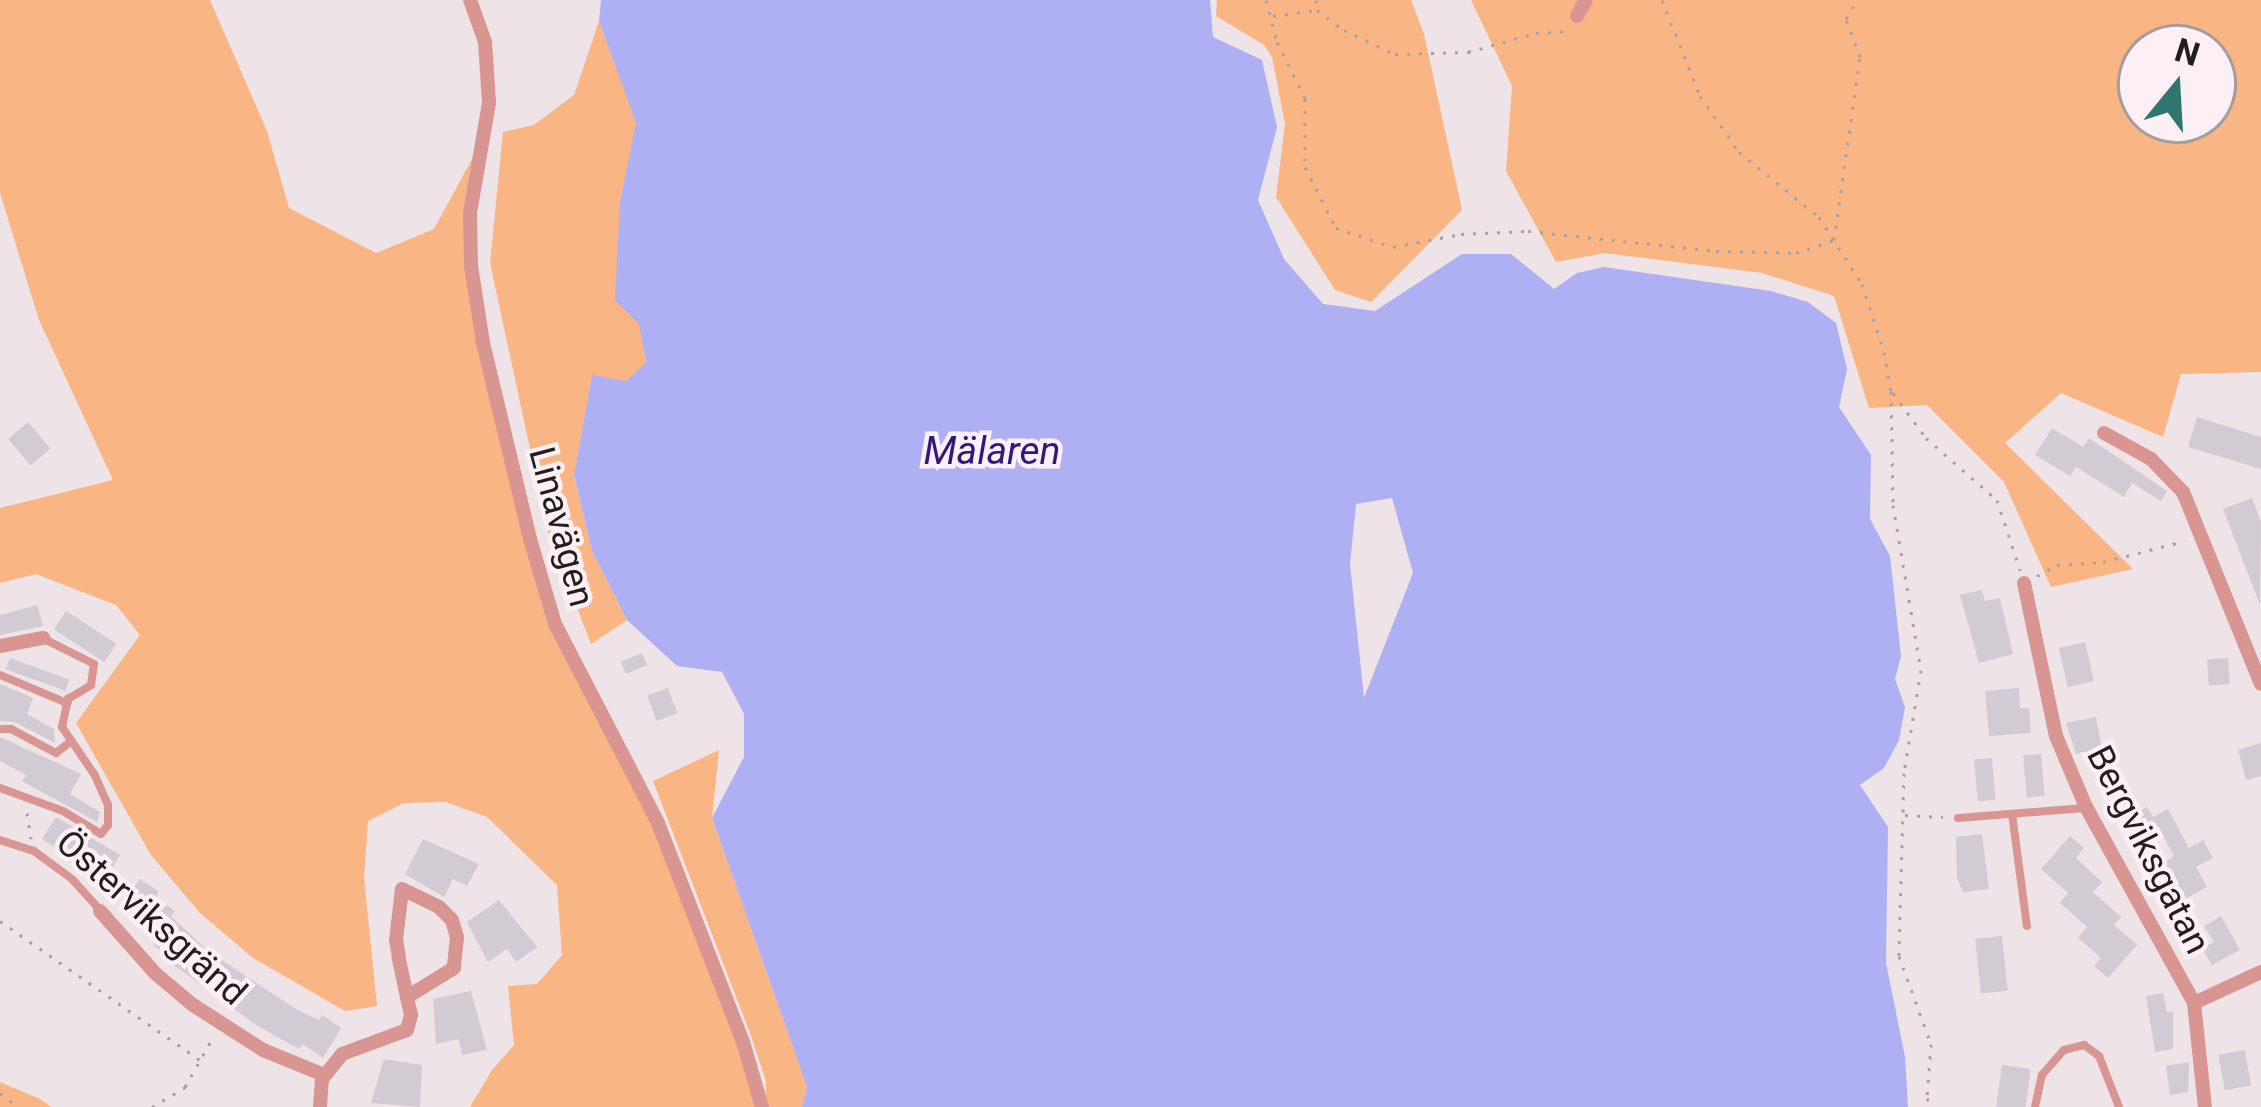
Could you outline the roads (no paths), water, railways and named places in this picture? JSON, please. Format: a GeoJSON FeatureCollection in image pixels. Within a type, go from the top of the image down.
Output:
{"type":"FeatureCollection","features":[{"type":"Feature","properties":{"kind":"street","name":"Linavägen"},"geometry":{"type":"LineString","coordinates":[[470,0],[485,42],[489,103],[470,212],[471,266],[483,343],[530,539],[555,624],[658,823],[743,1042],[762,1107]]}},
{"type":"Feature","properties":{"kind":"street"},"geometry":{"type":"LineString","coordinates":[[1577,16],[1586,0]]}},
{"type":"Feature","properties":{"kind":"street"},"geometry":{"type":"LineString","coordinates":[[2104,433],[2150,459],[2183,491],[2261,684]]}},
{"type":"Feature","properties":{"kind":"street","name":"Bergviksgatan"},"geometry":{"type":"LineString","coordinates":[[2024,583],[2056,736],[2086,807],[2194,1003],[2205,1107]]}},
{"type":"Feature","properties":{"kind":"street"},"geometry":{"type":"LineString","coordinates":[[0,646],[43,638]]}},
{"type":"Feature","properties":{"kind":"street"},"geometry":{"type":"LineString","coordinates":[[320,1107],[324,1075],[342,1054],[406,1030],[411,1016],[406,997],[396,940],[402,889],[439,907],[457,937],[454,968],[444,979],[406,997]]}},
{"type":"Feature","properties":{"kind":"street","name":"Österviksgränd"},"geometry":{"type":"LineString","coordinates":[[100,910],[157,974],[216,1021],[263,1050],[324,1075]]}},
{"type":"Feature","properties":{"kind":"street","name":"Bergviksgatan"},"geometry":{"type":"LineString","coordinates":[[2194,1003],[2261,972]]}},
{"type":"Feature","properties":{"kind":"lane"},"geometry":{"type":"LineString","coordinates":[[0,788],[63,812],[101,834],[108,825],[108,805],[62,727],[67,703],[91,685],[94,664],[43,638]]}},
{"type":"Feature","properties":{"kind":"lane"},"geometry":{"type":"LineString","coordinates":[[0,675],[67,703]]}},
{"type":"Feature","properties":{"kind":"lane"},"geometry":{"type":"LineString","coordinates":[[0,730],[11,729],[56,753],[70,742]]}},
{"type":"Feature","properties":{"kind":"lane"},"geometry":{"type":"LineString","coordinates":[[1958,818],[2086,807]]}},
{"type":"Feature","properties":{"kind":"lane"},"geometry":{"type":"LineString","coordinates":[[2012,814],[2027,926]]}},
{"type":"Feature","properties":{"kind":"lane","name":"Österviksgränd"},"geometry":{"type":"LineString","coordinates":[[0,840],[34,851],[72,879],[100,910]]}},
{"type":"Feature","properties":{"kind":"lane"},"geometry":{"type":"LineString","coordinates":[[2035,1107],[2042,1075],[2064,1050],[2084,1046],[2098,1056],[2119,1107]]}},
{"type":"Feature","properties":{"kind":"water","name":"Mälaren"},"geometry":{"type":"Polygon","coordinates":[[[601,0],[1210,0],[1213,37],[1262,60],[1277,127],[1258,200],[1284,259],[1323,304],[1375,311],[1462,254],[1511,254],[1554,289],[1577,273],[1604,267],[1771,291],[1808,302],[1836,323],[1847,369],[1839,407],[1871,455],[1870,519],[1890,556],[1901,656],[1895,679],[1905,707],[1899,740],[1884,768],[1860,785],[1888,827],[1886,963],[1905,1057],[1908,1107],[802,1107],[807,1087],[712,818],[744,757],[744,714],[722,672],[677,666],[627,620],[592,551],[574,475],[592,375],[626,381],[646,362],[639,324],[615,300],[620,201],[636,123],[599,21],[601,0]],[[1392,498],[1356,504],[1350,564],[1364,698],[1413,573],[1392,498]]]}}]}
